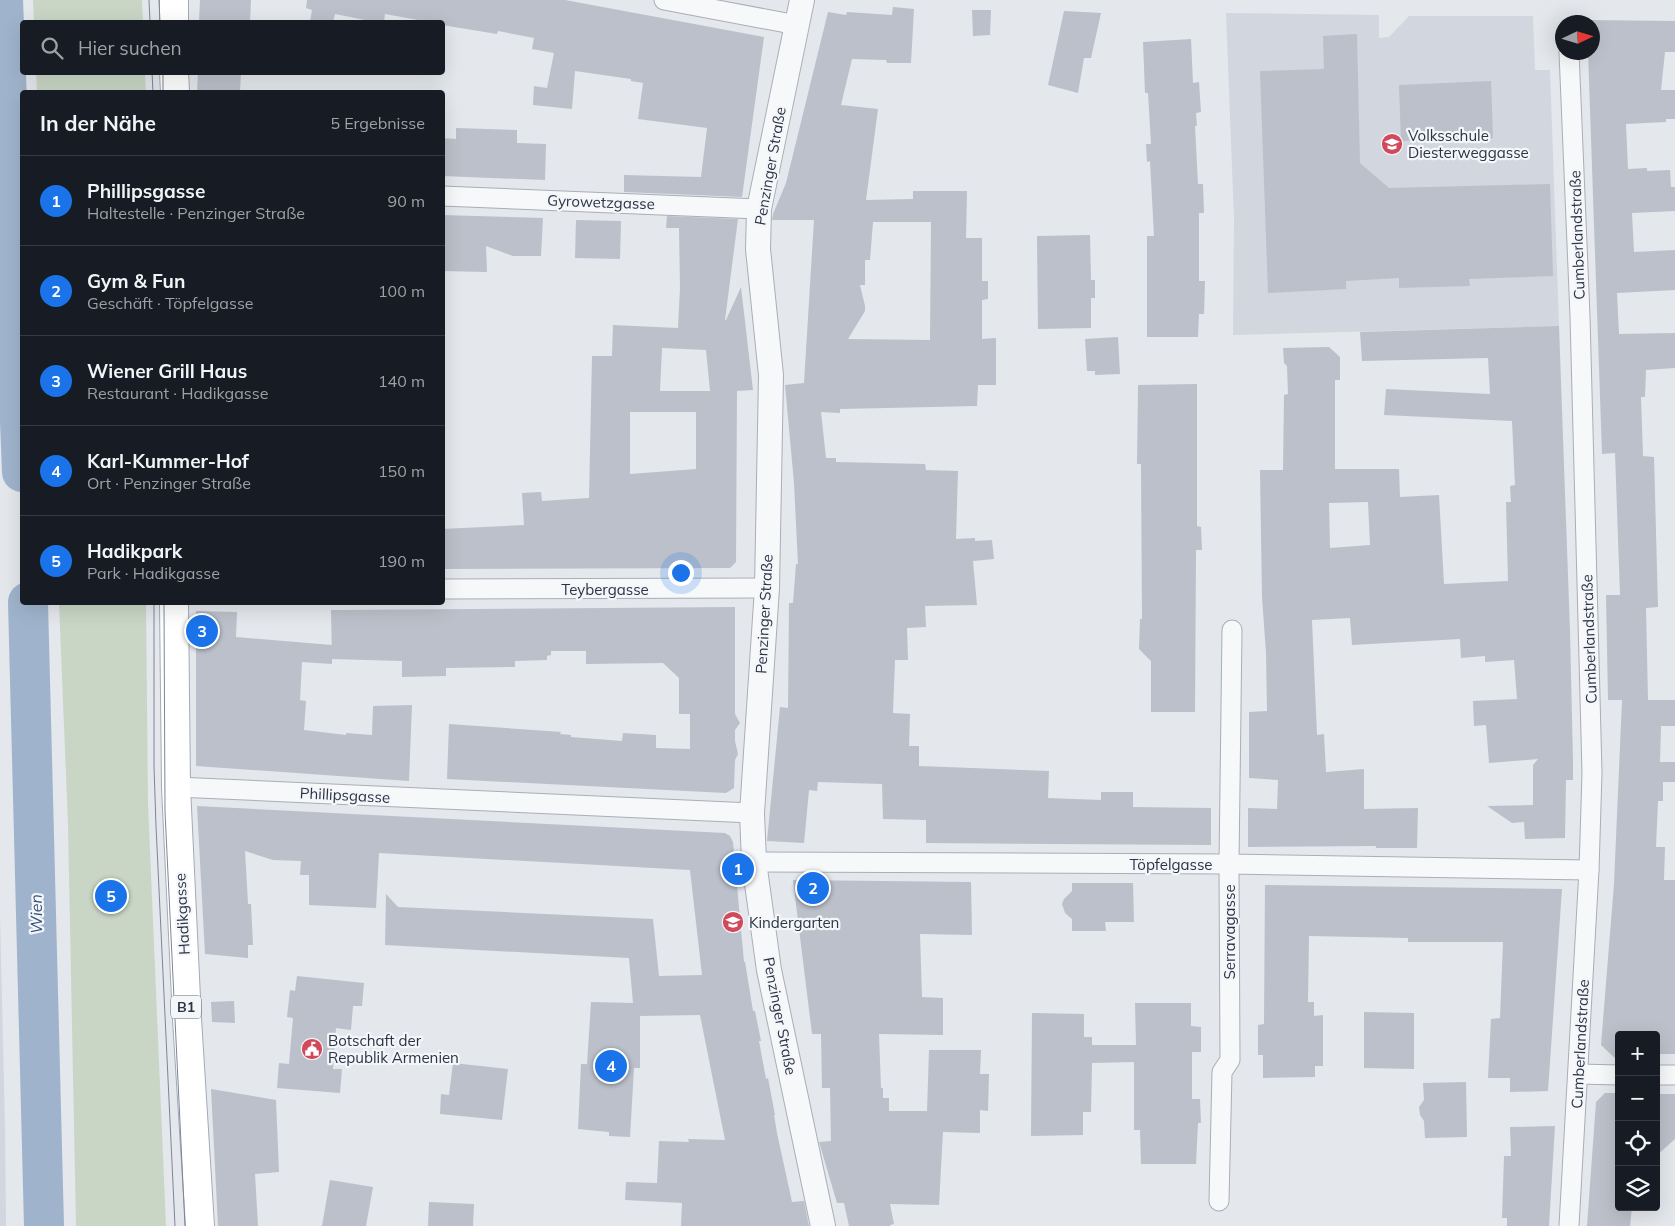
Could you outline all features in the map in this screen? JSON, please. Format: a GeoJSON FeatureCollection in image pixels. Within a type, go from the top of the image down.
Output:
{"type":"FeatureCollection","features":[{"type":"Feature","properties":{"kind":"main road"},"geometry":{"type":"LineString","coordinates":[[174,0],[174,20]]}},
{"type":"Feature","properties":{"kind":"main road"},"geometry":{"type":"LineString","coordinates":[[174,75],[175,90]]}},
{"type":"Feature","properties":{"kind":"main road","name":"Hadikgasse"},"geometry":{"type":"LineString","coordinates":[[174,605],[176,787],[187,1019],[200,1226]]}},
{"type":"Feature","properties":{"kind":"street"},"geometry":{"type":"LineString","coordinates":[[664,0],[797,25]]}},
{"type":"Feature","properties":{"kind":"street","name":"Penzinger Straße"},"geometry":{"type":"LineString","coordinates":[[802,0],[759,209],[758,249],[771,375],[767,588],[752,814],[754,862],[769,970],[823,1226]]}},
{"type":"Feature","properties":{"kind":"street","name":"Cumberlandstraße"},"geometry":{"type":"LineString","coordinates":[[1569,60],[1580,316],[1592,773],[1589,870],[1569,1226]]}},
{"type":"Feature","properties":{"kind":"street","name":"Gyrowetzgasse"},"geometry":{"type":"LineString","coordinates":[[445,196],[759,209]]}},
{"type":"Feature","properties":{"kind":"street","name":"Teybergasse"},"geometry":{"type":"LineString","coordinates":[[445,589],[767,588]]}},
{"type":"Feature","properties":{"kind":"street","name":"Serravagasse"},"geometry":{"type":"LineString","coordinates":[[1219,1202],[1222,1072],[1230,1060],[1229,864],[1232,630]]}},
{"type":"Feature","properties":{"kind":"street","name":"Phillipsgasse"},"geometry":{"type":"LineString","coordinates":[[176,787],[752,814]]}},
{"type":"Feature","properties":{"kind":"street","name":"Töpfelgasse"},"geometry":{"type":"LineString","coordinates":[[754,862],[1229,864],[1589,870]]}},
{"type":"Feature","properties":{"kind":"street"},"geometry":{"type":"LineString","coordinates":[[1578,1074],[1615,1074]]}},
{"type":"Feature","properties":{"kind":"street"},"geometry":{"type":"LineString","coordinates":[[1660,1075],[1675,1075]]}},
{"type":"Feature","properties":{"kind":"shaded area","name":"Volksschule Diesterweggasse"},"geometry":{"type":"Polygon","coordinates":[[[1226,13],[1379,15],[1379,38],[1389,37],[1409,16],[1533,16],[1535,70],[1550,70],[1559,326],[1233,335],[1234,219],[1226,13]]]}},
{"type":"Feature","properties":{"kind":"shaded area"},"geometry":{"type":"Polygon","coordinates":[[[0,914],[5,1126],[6,1226],[0,1226],[0,914]]]}},
{"type":"Feature","properties":{"kind":"green space"},"geometry":{"type":"Polygon","coordinates":[[[33,0],[142,0],[143,20],[34,20],[33,0]]]}},
{"type":"Feature","properties":{"kind":"green space"},"geometry":{"type":"Polygon","coordinates":[[[36,75],[145,75],[146,90],[37,90],[36,75]]]}},
{"type":"Feature","properties":{"kind":"green space"},"geometry":{"type":"Polygon","coordinates":[[[59,605],[146,605],[148,804],[166,1226],[76,1226],[68,824],[59,605]]]}},
{"type":"Feature","properties":{"kind":"building"},"geometry":{"type":"Polygon","coordinates":[[[200,0],[251,0],[250,20],[199,20],[200,0]]]}},
{"type":"Feature","properties":{"kind":"building"},"geometry":{"type":"Polygon","coordinates":[[[307,0],[565,0],[764,37],[742,197],[624,192],[624,175],[701,177],[707,128],[638,119],[643,83],[631,81],[631,79],[575,71],[572,109],[533,105],[534,86],[547,88],[554,53],[532,49],[534,38],[498,31],[497,34],[445,25],[445,20],[418,20],[385,14],[384,20],[365,20],[335,14],[334,20],[310,20],[312,10],[306,8],[307,0]]]}},
{"type":"Feature","properties":{"kind":"building"},"geometry":{"type":"Polygon","coordinates":[[[893,7],[914,9],[911,63],[887,63],[886,60],[852,59],[841,105],[878,109],[866,200],[913,199],[913,191],[967,191],[966,238],[982,238],[982,281],[988,281],[988,299],[982,300],[982,339],[996,338],[996,385],[978,385],[977,406],[840,409],[840,413],[821,412],[826,458],[836,458],[836,462],[925,464],[926,470],[958,471],[956,539],[975,538],[975,541],[992,540],[994,559],[973,561],[977,605],[925,606],[926,627],[907,628],[908,660],[895,660],[893,713],[910,714],[909,746],[919,746],[919,766],[1049,771],[1048,798],[1101,800],[1101,792],[1133,792],[1133,807],[1211,808],[1211,845],[926,843],[926,820],[883,819],[882,784],[818,782],[817,791],[809,790],[804,843],[767,841],[780,707],[788,708],[789,603],[793,603],[796,564],[798,564],[794,483],[785,385],[804,383],[814,220],[772,220],[786,183],[828,12],[846,15],[847,12],[892,15],[893,7]],[[873,222],[870,260],[865,260],[865,285],[860,285],[865,311],[848,339],[930,340],[931,222],[873,222]]]}},
{"type":"Feature","properties":{"kind":"building"},"geometry":{"type":"Polygon","coordinates":[[[972,10],[991,10],[990,35],[973,36],[972,10]]]}},
{"type":"Feature","properties":{"kind":"building"},"geometry":{"type":"Polygon","coordinates":[[[1064,11],[1101,13],[1091,58],[1084,58],[1078,93],[1048,85],[1064,11]]]}},
{"type":"Feature","properties":{"kind":"building"},"geometry":{"type":"Polygon","coordinates":[[[1600,20],[1675,21],[1675,52],[1665,52],[1661,90],[1675,90],[1675,119],[1666,119],[1666,122],[1626,124],[1628,169],[1647,168],[1647,171],[1670,170],[1671,187],[1675,187],[1675,211],[1632,213],[1634,252],[1675,250],[1675,290],[1617,293],[1619,334],[1675,333],[1675,368],[1646,370],[1645,397],[1641,397],[1643,456],[1654,457],[1658,607],[1646,608],[1648,700],[1675,700],[1675,726],[1661,726],[1660,762],[1675,762],[1675,782],[1663,782],[1663,801],[1658,801],[1656,847],[1665,847],[1664,880],[1675,880],[1675,1054],[1660,1054],[1660,1031],[1615,1031],[1615,1058],[1601,1045],[1614,884],[1622,700],[1608,700],[1606,595],[1620,595],[1615,453],[1602,454],[1588,60],[1600,60],[1600,20]]]}},
{"type":"Feature","properties":{"kind":"building"},"geometry":{"type":"Polygon","coordinates":[[[1357,34],[1360,163],[1389,188],[1550,184],[1553,276],[1469,279],[1470,286],[1399,288],[1399,278],[1346,281],[1346,289],[1268,293],[1260,71],[1324,69],[1323,36],[1357,34]]]}},
{"type":"Feature","properties":{"kind":"building"},"geometry":{"type":"Polygon","coordinates":[[[1191,39],[1193,83],[1199,82],[1201,112],[1196,113],[1197,126],[1195,126],[1198,184],[1203,184],[1204,213],[1199,213],[1199,281],[1205,281],[1204,314],[1199,314],[1198,337],[1147,337],[1147,236],[1154,236],[1150,161],[1147,162],[1146,144],[1151,144],[1148,93],[1145,93],[1143,42],[1191,39]]]}},
{"type":"Feature","properties":{"kind":"building"},"geometry":{"type":"Polygon","coordinates":[[[198,75],[241,75],[240,90],[197,90],[198,75]]]}},
{"type":"Feature","properties":{"kind":"building"},"geometry":{"type":"Polygon","coordinates":[[[1491,81],[1493,138],[1401,141],[1399,85],[1491,81]]]}},
{"type":"Feature","properties":{"kind":"building"},"geometry":{"type":"Polygon","coordinates":[[[456,128],[517,130],[517,143],[546,144],[545,180],[445,176],[445,138],[456,139],[456,128]]]}},
{"type":"Feature","properties":{"kind":"building"},"geometry":{"type":"Polygon","coordinates":[[[445,215],[543,218],[541,256],[513,256],[486,246],[487,272],[445,271],[445,215]]]}},
{"type":"Feature","properties":{"kind":"building"},"geometry":{"type":"Polygon","coordinates":[[[667,216],[738,219],[725,320],[741,287],[753,390],[737,391],[736,562],[730,568],[445,569],[445,529],[524,525],[522,493],[541,492],[542,501],[589,498],[592,356],[612,356],[613,325],[678,328],[680,288],[679,228],[666,228],[667,216]],[[662,348],[660,391],[710,391],[706,350],[662,348]],[[630,412],[630,474],[696,469],[696,412],[630,412]]]}},
{"type":"Feature","properties":{"kind":"building"},"geometry":{"type":"Polygon","coordinates":[[[576,220],[621,221],[620,259],[575,258],[576,220]]]}},
{"type":"Feature","properties":{"kind":"building"},"geometry":{"type":"Polygon","coordinates":[[[1090,235],[1091,280],[1095,280],[1095,298],[1091,298],[1091,328],[1038,329],[1037,236],[1090,235]]]}},
{"type":"Feature","properties":{"kind":"building"},"geometry":{"type":"Polygon","coordinates":[[[1559,326],[1573,761],[1573,780],[1566,780],[1565,838],[1525,839],[1524,822],[1512,823],[1487,806],[1533,805],[1533,765],[1538,759],[1489,763],[1486,725],[1474,726],[1473,701],[1517,699],[1514,660],[1485,662],[1485,656],[1461,658],[1460,639],[1352,645],[1350,618],[1312,620],[1317,735],[1324,734],[1326,772],[1364,769],[1364,809],[1418,808],[1417,848],[1376,848],[1376,846],[1248,847],[1248,808],[1277,809],[1278,780],[1249,778],[1249,712],[1267,711],[1266,653],[1262,597],[1260,470],[1283,470],[1284,395],[1288,394],[1287,366],[1284,363],[1283,348],[1329,347],[1340,357],[1340,380],[1335,380],[1335,469],[1399,469],[1400,497],[1439,495],[1444,584],[1508,581],[1506,502],[1511,502],[1510,486],[1515,485],[1512,421],[1384,415],[1386,389],[1490,394],[1488,358],[1362,361],[1360,332],[1559,326]],[[1368,502],[1329,503],[1330,548],[1370,545],[1368,502]]]}},
{"type":"Feature","properties":{"kind":"building"},"geometry":{"type":"Polygon","coordinates":[[[1118,337],[1120,374],[1095,375],[1095,371],[1087,371],[1085,339],[1118,337]]]}},
{"type":"Feature","properties":{"kind":"building"},"geometry":{"type":"Polygon","coordinates":[[[1197,384],[1197,526],[1201,527],[1202,550],[1196,550],[1195,712],[1151,712],[1151,661],[1139,649],[1140,619],[1142,619],[1141,464],[1137,464],[1138,385],[1197,384]]]}},
{"type":"Feature","properties":{"kind":"building"},"geometry":{"type":"Polygon","coordinates":[[[735,607],[735,714],[740,723],[735,730],[738,754],[735,760],[734,788],[726,793],[447,779],[449,724],[561,732],[560,734],[571,735],[571,737],[622,741],[623,733],[656,735],[656,748],[690,749],[690,714],[679,714],[679,678],[663,663],[586,664],[586,651],[551,651],[551,655],[547,656],[547,660],[515,661],[515,667],[446,668],[446,676],[402,677],[402,661],[332,659],[331,610],[735,607]]]}},
{"type":"Feature","properties":{"kind":"building"},"geometry":{"type":"Polygon","coordinates":[[[196,611],[237,612],[236,637],[332,645],[332,664],[302,662],[300,700],[306,701],[304,730],[346,735],[346,733],[372,735],[373,706],[412,705],[409,781],[196,766],[196,611]]]}},
{"type":"Feature","properties":{"kind":"building"},"geometry":{"type":"Polygon","coordinates":[[[197,806],[725,833],[730,836],[733,842],[744,962],[753,1011],[755,1011],[761,1041],[759,1041],[766,1079],[768,1078],[777,1133],[792,1202],[804,1201],[809,1226],[681,1226],[682,1203],[625,1200],[626,1182],[657,1183],[659,1141],[689,1142],[688,1139],[725,1140],[700,1015],[640,1016],[640,1068],[634,1068],[630,1137],[609,1136],[609,1132],[578,1129],[581,1064],[587,1064],[591,1002],[633,1003],[629,958],[385,945],[386,894],[398,907],[653,919],[659,976],[702,975],[690,870],[379,853],[376,908],[309,905],[309,875],[300,875],[301,861],[273,860],[245,851],[248,904],[251,904],[253,945],[248,945],[248,958],[205,954],[197,806]]]}},
{"type":"Feature","properties":{"kind":"building"},"geometry":{"type":"Polygon","coordinates":[[[793,880],[971,882],[972,935],[920,934],[922,997],[943,998],[943,1035],[879,1034],[881,1088],[883,1088],[883,1098],[889,1098],[889,1111],[927,1111],[929,1050],[981,1050],[980,1074],[989,1074],[988,1111],[980,1110],[980,1133],[943,1132],[939,1205],[890,1204],[894,1224],[890,1226],[849,1226],[844,1203],[837,1203],[819,1142],[831,1141],[830,1088],[822,1088],[821,1034],[812,1034],[793,880]]]}},
{"type":"Feature","properties":{"kind":"building"},"geometry":{"type":"Polygon","coordinates":[[[1072,883],[1133,883],[1134,922],[1105,922],[1106,931],[1072,931],[1072,919],[1065,913],[1062,904],[1072,891],[1072,883]]]}},
{"type":"Feature","properties":{"kind":"building"},"geometry":{"type":"Polygon","coordinates":[[[1265,885],[1562,889],[1548,1091],[1510,1092],[1510,1078],[1488,1078],[1491,1019],[1500,1018],[1503,942],[1408,942],[1408,938],[1309,936],[1308,1002],[1314,1002],[1314,1016],[1323,1015],[1323,1066],[1315,1066],[1315,1077],[1263,1078],[1263,1055],[1258,1055],[1258,1025],[1264,1024],[1265,885]]]}},
{"type":"Feature","properties":{"kind":"building"},"geometry":{"type":"Polygon","coordinates":[[[297,976],[364,983],[362,1006],[353,1006],[351,1030],[336,1028],[333,1069],[342,1069],[340,1093],[277,1088],[279,1063],[289,1064],[293,1018],[287,1017],[290,990],[295,991],[297,976]]]}},
{"type":"Feature","properties":{"kind":"building"},"geometry":{"type":"Polygon","coordinates":[[[234,1001],[235,1023],[212,1022],[211,1002],[234,1001]]]}},
{"type":"Feature","properties":{"kind":"building"},"geometry":{"type":"Polygon","coordinates":[[[1135,1003],[1191,1003],[1191,1026],[1201,1027],[1201,1052],[1192,1052],[1192,1099],[1200,1099],[1201,1123],[1198,1123],[1196,1164],[1141,1164],[1140,1130],[1134,1130],[1134,1062],[1092,1063],[1091,1112],[1083,1112],[1083,1135],[1031,1136],[1032,1013],[1084,1014],[1084,1037],[1092,1037],[1092,1045],[1136,1045],[1135,1003]]]}},
{"type":"Feature","properties":{"kind":"building"},"geometry":{"type":"Polygon","coordinates":[[[1364,1012],[1414,1013],[1414,1069],[1364,1068],[1364,1012]]]}},
{"type":"Feature","properties":{"kind":"building"},"geometry":{"type":"Polygon","coordinates":[[[453,1063],[508,1069],[502,1120],[440,1114],[441,1094],[449,1095],[453,1063]]]}},
{"type":"Feature","properties":{"kind":"building"},"geometry":{"type":"Polygon","coordinates":[[[1466,1082],[1467,1137],[1425,1138],[1424,1121],[1420,1115],[1419,1107],[1424,1100],[1423,1083],[1466,1082]]]}},
{"type":"Feature","properties":{"kind":"building"},"geometry":{"type":"Polygon","coordinates":[[[211,1089],[276,1100],[279,1172],[255,1174],[258,1226],[218,1226],[211,1089]]]}},
{"type":"Feature","properties":{"kind":"building"},"geometry":{"type":"Polygon","coordinates":[[[1605,1093],[1615,1093],[1615,1211],[1632,1211],[1630,1226],[1587,1226],[1596,1102],[1605,1093]]]}},
{"type":"Feature","properties":{"kind":"building"},"geometry":{"type":"Polygon","coordinates":[[[1660,1094],[1675,1094],[1675,1139],[1660,1152],[1660,1094]]]}},
{"type":"Feature","properties":{"kind":"building"},"geometry":{"type":"Polygon","coordinates":[[[1555,1126],[1549,1226],[1507,1226],[1507,1218],[1502,1218],[1504,1156],[1511,1156],[1510,1127],[1555,1126]]]}},
{"type":"Feature","properties":{"kind":"building"},"geometry":{"type":"Polygon","coordinates":[[[330,1180],[373,1187],[366,1226],[322,1226],[330,1180]]]}},
{"type":"Feature","properties":{"kind":"building"},"geometry":{"type":"Polygon","coordinates":[[[429,1202],[474,1204],[473,1226],[428,1226],[429,1202]]]}},
{"type":"Feature","properties":{"kind":"waterway","name":"Wien"},"geometry":{"type":"LineString","coordinates":[[3,0],[20,422]]}},
{"type":"Feature","properties":{"kind":"waterway","name":"Wien"},"geometry":{"type":"LineString","coordinates":[[28,605],[44,1226]]}},
{"type":"Feature","properties":{"kind":"tram line"},"geometry":{"type":"LineString","coordinates":[[149,0],[150,20]]}},
{"type":"Feature","properties":{"kind":"tram line"},"geometry":{"type":"LineString","coordinates":[[159,0],[160,20]]}},
{"type":"Feature","properties":{"kind":"tram line"},"geometry":{"type":"LineString","coordinates":[[152,75],[153,90]]}},
{"type":"Feature","properties":{"kind":"tram line"},"geometry":{"type":"LineString","coordinates":[[163,75],[163,90]]}},
{"type":"Feature","properties":{"kind":"tram line"},"geometry":{"type":"LineString","coordinates":[[154,605],[154,767],[175,1226]]}},
{"type":"Feature","properties":{"kind":"tram line"},"geometry":{"type":"LineString","coordinates":[[164,605],[165,812],[185,1226]]}},
{"type":"Feature","properties":{"kind":"place","name":"Volksschule Diesterweggasse"},"geometry":{"type":"Point","coordinates":[1392,144]}},
{"type":"Feature","properties":{"kind":"place","name":"Wiener Grill Haus"},"geometry":{"type":"Point","coordinates":[202,631]}},
{"type":"Feature","properties":{"kind":"place","name":"Phillipsgasse"},"geometry":{"type":"Point","coordinates":[738,869]}},
{"type":"Feature","properties":{"kind":"place","name":"Gym & Fun"},"geometry":{"type":"Point","coordinates":[813,888]}},
{"type":"Feature","properties":{"kind":"place","name":"Hadikpark"},"geometry":{"type":"Point","coordinates":[111,896]}},
{"type":"Feature","properties":{"kind":"place","name":"Kindergarten"},"geometry":{"type":"Point","coordinates":[733,922]}},
{"type":"Feature","properties":{"kind":"place","name":"Botschaft der Republik Armenien"},"geometry":{"type":"Point","coordinates":[312,1049]}},
{"type":"Feature","properties":{"kind":"place","name":"Karl-Kummer-Hof"},"geometry":{"type":"Point","coordinates":[611,1066]}}]}
